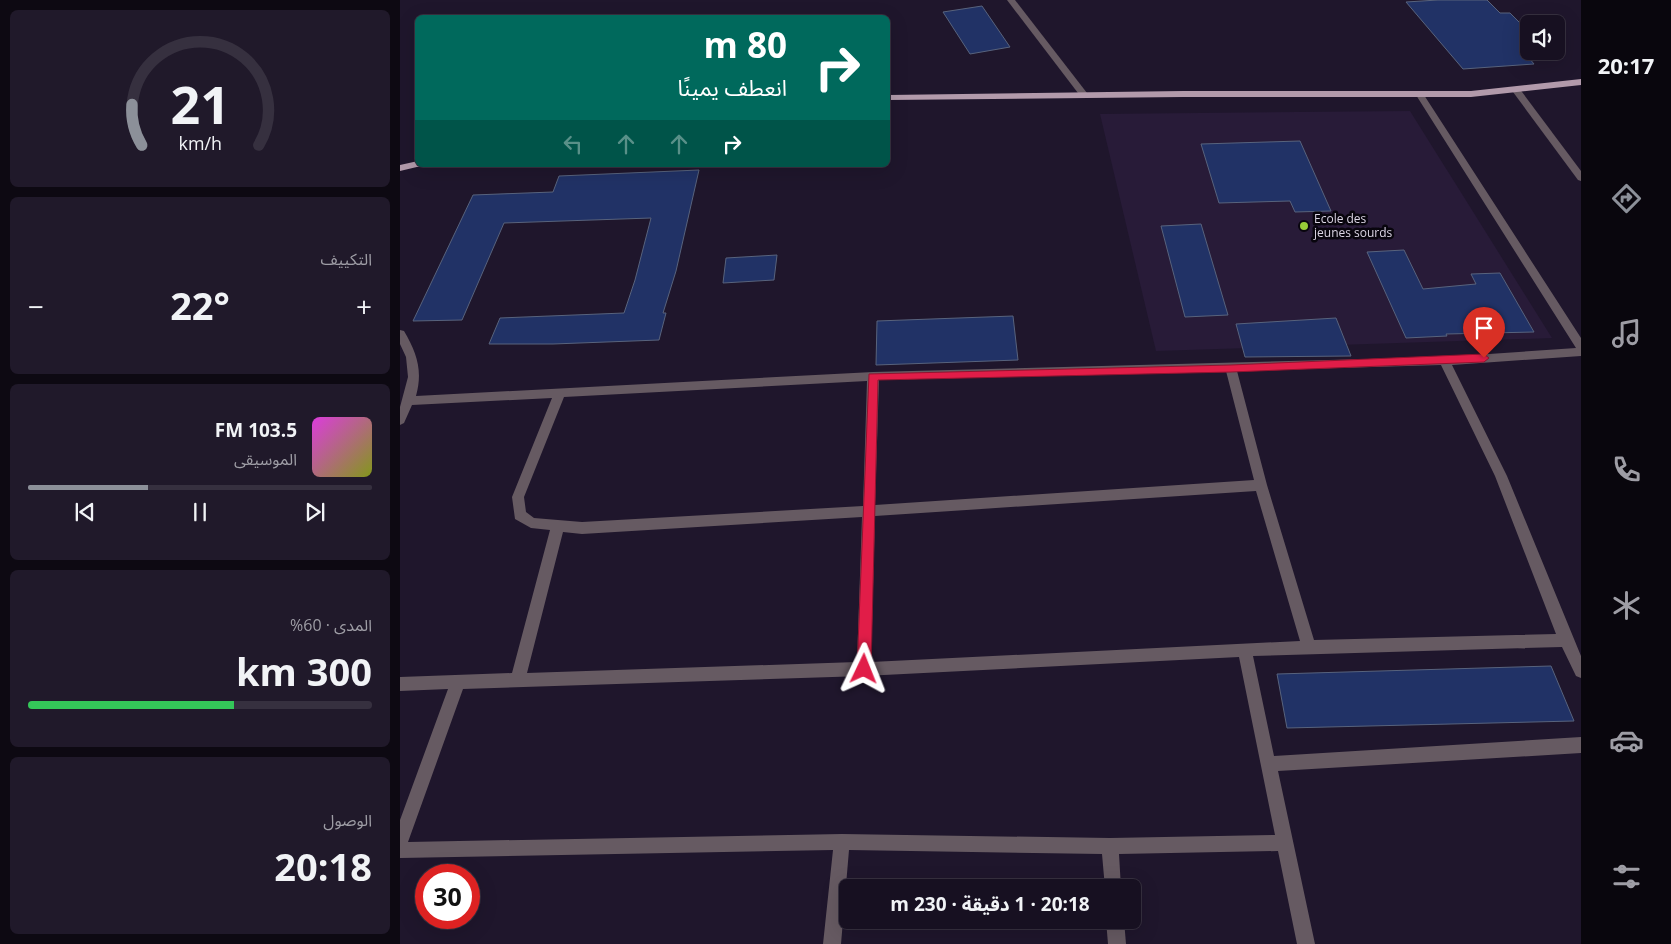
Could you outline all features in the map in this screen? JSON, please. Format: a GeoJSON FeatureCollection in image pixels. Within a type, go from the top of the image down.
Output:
{"type":"FeatureCollection","features":[{"type":"Feature","properties":{"kind":"main road"},"geometry":{"type":"LineString","coordinates":[[890,98],[1084,95],[1420,95],[1516,90],[1581,82]]}},
{"type":"Feature","properties":{"kind":"main road"},"geometry":{"type":"LineString","coordinates":[[400,168],[415,165]]}},
{"type":"Feature","properties":{"kind":"street"},"geometry":{"type":"LineString","coordinates":[[1011,0],[1084,95]]}},
{"type":"Feature","properties":{"kind":"street"},"geometry":{"type":"LineString","coordinates":[[1516,90],[1581,178]]}},
{"type":"Feature","properties":{"kind":"street"},"geometry":{"type":"LineString","coordinates":[[1420,95],[1581,347]]}},
{"type":"Feature","properties":{"kind":"street"},"geometry":{"type":"LineString","coordinates":[[400,334],[409,348],[416,367],[415,383],[400,420]]}},
{"type":"Feature","properties":{"kind":"street"},"geometry":{"type":"LineString","coordinates":[[409,401],[873,376],[1445,361],[1581,352]]}},
{"type":"Feature","properties":{"kind":"street"},"geometry":{"type":"LineString","coordinates":[[1445,361],[1501,476],[1566,640],[1581,670]]}},
{"type":"Feature","properties":{"kind":"street"},"geometry":{"type":"LineString","coordinates":[[1231,368],[1261,484],[1309,647]]}},
{"type":"Feature","properties":{"kind":"street"},"geometry":{"type":"LineString","coordinates":[[864,669],[873,376]]}},
{"type":"Feature","properties":{"kind":"street"},"geometry":{"type":"LineString","coordinates":[[559,394],[518,497],[520,514],[532,523],[582,528],[1045,501],[1261,484]]}},
{"type":"Feature","properties":{"kind":"street"},"geometry":{"type":"LineString","coordinates":[[518,679],[558,526]]}},
{"type":"Feature","properties":{"kind":"street"},"geometry":{"type":"LineString","coordinates":[[400,684],[864,669],[1245,652],[1309,647],[1566,640]]}},
{"type":"Feature","properties":{"kind":"street"},"geometry":{"type":"LineString","coordinates":[[1245,652],[1306,944]]}},
{"type":"Feature","properties":{"kind":"street"},"geometry":{"type":"LineString","coordinates":[[400,842],[458,681]]}},
{"type":"Feature","properties":{"kind":"street"},"geometry":{"type":"LineString","coordinates":[[1269,764],[1581,745]]}},
{"type":"Feature","properties":{"kind":"street"},"geometry":{"type":"LineString","coordinates":[[400,850],[842,842],[1110,846],[1285,843]]}},
{"type":"Feature","properties":{"kind":"street"},"geometry":{"type":"LineString","coordinates":[[832,944],[842,842]]}},
{"type":"Feature","properties":{"kind":"street"},"geometry":{"type":"LineString","coordinates":[[1110,846],[1112,879]]}},
{"type":"Feature","properties":{"kind":"street"},"geometry":{"type":"LineString","coordinates":[[1116,929],[1117,944]]}},
{"type":"Feature","properties":{"kind":"shaded area","name":"Ecole des jeunes sourds"},"geometry":{"type":"Polygon","coordinates":[[[1410,111],[1552,338],[1156,351],[1100,114],[1410,111]]]}},
{"type":"Feature","properties":{"kind":"building"},"geometry":{"type":"Polygon","coordinates":[[[1487,0],[1500,13],[1510,13],[1520,23],[1520,60],[1531,60],[1534,64],[1463,69],[1406,2],[1487,0]]]}},
{"type":"Feature","properties":{"kind":"building"},"geometry":{"type":"Polygon","coordinates":[[[982,6],[1010,47],[970,54],[943,12],[982,6]]]}},
{"type":"Feature","properties":{"kind":"building"},"geometry":{"type":"Polygon","coordinates":[[[1300,141],[1331,211],[1295,212],[1290,201],[1219,203],[1201,144],[1300,141]]]}},
{"type":"Feature","properties":{"kind":"building"},"geometry":{"type":"Polygon","coordinates":[[[699,170],[676,271],[663,313],[666,313],[659,340],[553,344],[489,344],[500,318],[624,313],[635,280],[651,218],[504,223],[462,320],[413,321],[473,195],[553,192],[559,176],[699,170]]]}},
{"type":"Feature","properties":{"kind":"building"},"geometry":{"type":"Polygon","coordinates":[[[1201,224],[1228,315],[1185,317],[1161,226],[1201,224]]]}},
{"type":"Feature","properties":{"kind":"building"},"geometry":{"type":"Polygon","coordinates":[[[1404,250],[1423,289],[1476,284],[1471,274],[1500,273],[1534,332],[1446,334],[1447,336],[1406,338],[1367,252],[1404,250]]]}},
{"type":"Feature","properties":{"kind":"building"},"geometry":{"type":"Polygon","coordinates":[[[777,255],[774,280],[723,283],[726,258],[777,255]]]}},
{"type":"Feature","properties":{"kind":"building"},"geometry":{"type":"Polygon","coordinates":[[[1013,316],[1018,360],[876,365],[877,321],[1013,316]]]}},
{"type":"Feature","properties":{"kind":"building"},"geometry":{"type":"Polygon","coordinates":[[[1336,318],[1351,356],[1245,357],[1236,324],[1336,318]]]}},
{"type":"Feature","properties":{"kind":"building"},"geometry":{"type":"Polygon","coordinates":[[[1551,666],[1574,721],[1287,728],[1277,674],[1551,666]]]}},
{"type":"Feature","properties":{"kind":"place","name":"Ecole des jeunes sourds"},"geometry":{"type":"Point","coordinates":[1304,226]}},
{"type":"Feature","properties":{"kind":"route"},"geometry":{"type":"LineString","coordinates":[[864,669],[873,376],[1231,368],[1484,358]]}}]}
